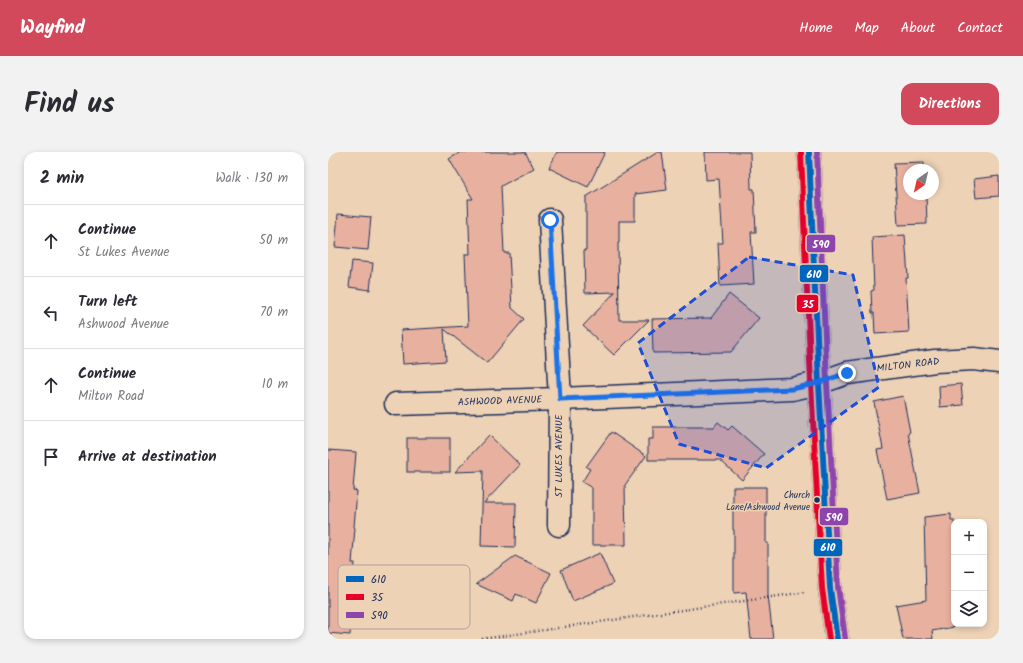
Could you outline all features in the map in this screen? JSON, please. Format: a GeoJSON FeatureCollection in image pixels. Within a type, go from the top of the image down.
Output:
{"type":"FeatureCollection","features":[{"type":"Feature","properties":{"kind":"street"},"geometry":{"type":"LineString","coordinates":[[809,152],[818,383],[830,588],[837,639]]}},
{"type":"Feature","properties":{"kind":"street","name":"ST LUKES AVENUE"},"geometry":{"type":"LineString","coordinates":[[550,220],[560,399],[559,525]]}},
{"type":"Feature","properties":{"kind":"street","name":"MILTON ROAD"},"geometry":{"type":"LineString","coordinates":[[818,383],[847,373],[935,361],[974,358],[999,362]]}},
{"type":"Feature","properties":{"kind":"street","name":"ASHWOOD AVENUE"},"geometry":{"type":"LineString","coordinates":[[396,404],[560,399],[792,389],[818,383]]}},
{"type":"Feature","properties":{"kind":"path"},"geometry":{"type":"LineString","coordinates":[[482,639],[830,588]]}},
{"type":"Feature","properties":{"kind":"highlighted area"},"geometry":{"type":"Polygon","coordinates":[[[749,257],[853,275],[879,387],[766,468],[679,444],[638,343],[749,257]]]}},
{"type":"Feature","properties":{"kind":"building"},"geometry":{"type":"Polygon","coordinates":[[[461,152],[525,152],[534,168],[501,186],[504,253],[509,253],[512,308],[524,319],[487,363],[444,329],[446,361],[403,364],[401,330],[468,326],[465,254],[470,254],[468,199],[473,199],[449,159],[461,152]]]}},
{"type":"Feature","properties":{"kind":"building"},"geometry":{"type":"Polygon","coordinates":[[[557,152],[605,152],[588,187],[549,168],[557,152]]]}},
{"type":"Feature","properties":{"kind":"building"},"geometry":{"type":"Polygon","coordinates":[[[658,152],[662,152],[667,190],[635,194],[635,221],[619,221],[619,320],[649,320],[614,355],[583,326],[615,292],[585,293],[584,250],[586,250],[586,197],[658,152]]]}},
{"type":"Feature","properties":{"kind":"building"},"geometry":{"type":"Polygon","coordinates":[[[705,152],[750,152],[751,189],[754,189],[756,232],[751,232],[754,284],[720,286],[718,243],[723,243],[719,179],[706,180],[705,152]]]}},
{"type":"Feature","properties":{"kind":"building"},"geometry":{"type":"Polygon","coordinates":[[[924,162],[924,164],[903,164],[903,200],[926,200],[927,224],[898,225],[894,163],[924,162]]]}},
{"type":"Feature","properties":{"kind":"building"},"geometry":{"type":"Polygon","coordinates":[[[999,176],[999,196],[976,198],[974,179],[999,176]]]}},
{"type":"Feature","properties":{"kind":"building"},"geometry":{"type":"Polygon","coordinates":[[[338,214],[371,217],[368,250],[335,247],[338,214]]]}},
{"type":"Feature","properties":{"kind":"building"},"geometry":{"type":"Polygon","coordinates":[[[905,235],[908,278],[906,278],[909,332],[875,334],[871,291],[874,290],[872,237],[905,235]]]}},
{"type":"Feature","properties":{"kind":"building"},"geometry":{"type":"Polygon","coordinates":[[[352,261],[373,263],[370,290],[349,287],[352,261]]]}},
{"type":"Feature","properties":{"kind":"building"},"geometry":{"type":"Polygon","coordinates":[[[729,294],[759,318],[731,352],[653,353],[652,319],[711,318],[729,294]]]}},
{"type":"Feature","properties":{"kind":"building"},"geometry":{"type":"Polygon","coordinates":[[[961,384],[963,405],[940,407],[939,386],[961,384]]]}},
{"type":"Feature","properties":{"kind":"building"},"geometry":{"type":"Polygon","coordinates":[[[903,396],[910,432],[908,433],[920,493],[887,499],[877,450],[883,449],[874,402],[903,396]]]}},
{"type":"Feature","properties":{"kind":"building"},"geometry":{"type":"Polygon","coordinates":[[[718,422],[728,430],[732,426],[764,454],[742,480],[720,460],[648,460],[648,439],[653,439],[653,427],[714,427],[718,422]]]}},
{"type":"Feature","properties":{"kind":"building"},"geometry":{"type":"Polygon","coordinates":[[[611,432],[646,456],[625,485],[626,545],[592,545],[592,488],[582,482],[590,469],[586,467],[611,432]]]}},
{"type":"Feature","properties":{"kind":"building"},"geometry":{"type":"Polygon","coordinates":[[[489,435],[520,465],[484,503],[516,503],[515,547],[481,546],[483,471],[455,472],[489,435]]]}},
{"type":"Feature","properties":{"kind":"building"},"geometry":{"type":"Polygon","coordinates":[[[407,438],[450,438],[450,472],[407,472],[407,438]]]}},
{"type":"Feature","properties":{"kind":"building"},"geometry":{"type":"Polygon","coordinates":[[[328,450],[356,452],[353,490],[357,491],[352,563],[355,563],[355,565],[338,565],[338,629],[350,629],[350,635],[328,633],[328,450]]]}},
{"type":"Feature","properties":{"kind":"building"},"geometry":{"type":"Polygon","coordinates":[[[733,487],[766,487],[768,595],[773,639],[751,639],[746,592],[734,593],[733,487]]]}},
{"type":"Feature","properties":{"kind":"building"},"geometry":{"type":"Polygon","coordinates":[[[951,514],[951,627],[954,627],[932,631],[933,639],[903,639],[896,605],[926,600],[924,517],[951,514]]]}},
{"type":"Feature","properties":{"kind":"building"},"geometry":{"type":"Polygon","coordinates":[[[600,553],[613,584],[573,601],[561,570],[600,553]]]}},
{"type":"Feature","properties":{"kind":"building"},"geometry":{"type":"Polygon","coordinates":[[[515,556],[551,573],[536,603],[516,594],[513,601],[476,584],[515,556]]]}},
{"type":"Feature","properties":{"kind":"transit line","name":"35"},"geometry":{"type":"LineString","coordinates":[[801,152],[822,588],[829,639]]}},
{"type":"Feature","properties":{"kind":"transit line","name":"610"},"geometry":{"type":"LineString","coordinates":[[809,152],[830,588],[837,639]]}},
{"type":"Feature","properties":{"kind":"transit line","name":"590"},"geometry":{"type":"LineString","coordinates":[[817,152],[838,587],[845,638]]}},
{"type":"Feature","properties":{"kind":"place","name":"Church Lane/Ashwood Avenue"},"geometry":{"type":"Point","coordinates":[817,500]}},
{"type":"Feature","properties":{"kind":"route"},"geometry":{"type":"LineString","coordinates":[[550,220],[560,399],[792,389],[818,383],[847,373]]}}]}
